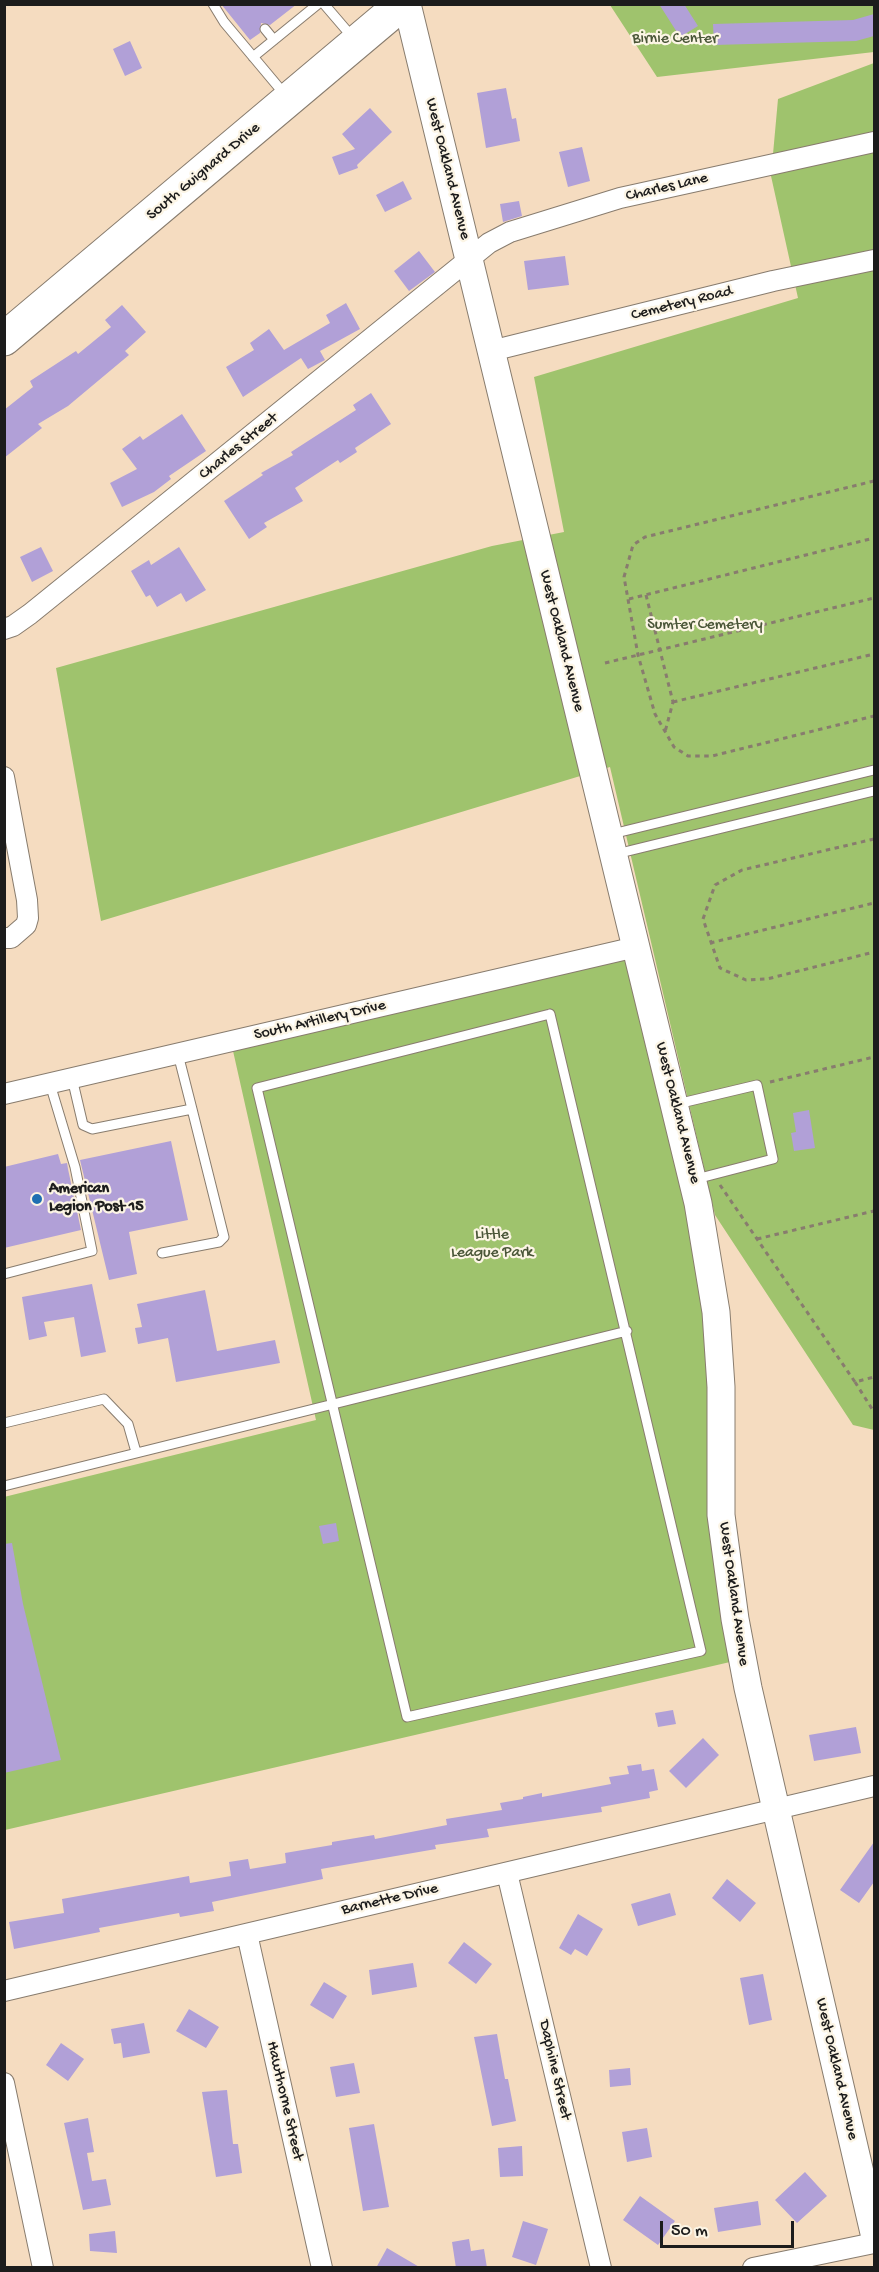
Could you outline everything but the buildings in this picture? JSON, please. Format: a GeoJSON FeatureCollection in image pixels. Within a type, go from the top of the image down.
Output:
{"type":"FeatureCollection","features":[{"type":"Feature","properties":{"kind":"highway","name":"South Guignard Drive"},"geometry":{"type":"LineString","coordinates":[[4,339],[402,4]]}},
{"type":"Feature","properties":{"kind":"street","name":"West Oakland Avenue"},"geometry":{"type":"LineString","coordinates":[[407,4],[674,1105],[704,1177],[721,1387],[721,1515],[729,1578],[748,1688],[874,2233]]}},
{"type":"Feature","properties":{"kind":"street","name":"Charles Lane"},"geometry":{"type":"LineString","coordinates":[[469,258],[489,243],[510,232],[559,215],[620,198],[874,142]]}},
{"type":"Feature","properties":{"kind":"street","name":"Charles Street"},"geometry":{"type":"LineString","coordinates":[[4,628],[13,627],[30,614],[290,406],[469,258]]}},
{"type":"Feature","properties":{"kind":"street","name":"Cemetery Road"},"geometry":{"type":"LineString","coordinates":[[491,351],[773,281],[874,260]]}},
{"type":"Feature","properties":{"kind":"street"},"geometry":{"type":"LineString","coordinates":[[4,777],[27,909],[26,925],[8,938]]}},
{"type":"Feature","properties":{"kind":"street","name":"South Artillery Drive"},"geometry":{"type":"LineString","coordinates":[[4,1094],[636,947]]}},
{"type":"Feature","properties":{"kind":"street","name":"Barnette Drive"},"geometry":{"type":"LineString","coordinates":[[4,1990],[874,1786]]}},
{"type":"Feature","properties":{"kind":"street","name":"Daphine Street"},"geometry":{"type":"LineString","coordinates":[[507,1873],[601,2268]]}},
{"type":"Feature","properties":{"kind":"street","name":"Hawthorne Street"},"geometry":{"type":"LineString","coordinates":[[246,1934],[322,2268]]}},
{"type":"Feature","properties":{"kind":"street"},"geometry":{"type":"LineString","coordinates":[[4,2082],[44,2268]]}},
{"type":"Feature","properties":{"kind":"street"},"geometry":{"type":"LineString","coordinates":[[753,2268],[874,2243]]}},
{"type":"Feature","properties":{"kind":"lane"},"geometry":{"type":"LineString","coordinates":[[213,4],[289,100]]}},
{"type":"Feature","properties":{"kind":"lane"},"geometry":{"type":"LineString","coordinates":[[324,4],[357,42]]}},
{"type":"Feature","properties":{"kind":"lane"},"geometry":{"type":"LineString","coordinates":[[253,57],[312,6]]}},
{"type":"Feature","properties":{"kind":"lane"},"geometry":{"type":"LineString","coordinates":[[265,29],[274,40]]}},
{"type":"Feature","properties":{"kind":"lane"},"geometry":{"type":"LineString","coordinates":[[611,845],[874,770]]}},
{"type":"Feature","properties":{"kind":"lane"},"geometry":{"type":"LineString","coordinates":[[611,845],[874,791]]}},
{"type":"Feature","properties":{"kind":"lane"},"geometry":{"type":"LineString","coordinates":[[550,1014],[627,1331],[701,1651],[407,1717],[257,1088],[550,1014]]}},
{"type":"Feature","properties":{"kind":"lane"},"geometry":{"type":"LineString","coordinates":[[162,1253],[219,1242],[224,1237],[178,1054]]}},
{"type":"Feature","properties":{"kind":"lane"},"geometry":{"type":"LineString","coordinates":[[72,1078],[83,1125],[92,1129],[192,1109]]}},
{"type":"Feature","properties":{"kind":"lane"},"geometry":{"type":"LineString","coordinates":[[4,1274],[92,1251],[75,1167],[50,1084]]}},
{"type":"Feature","properties":{"kind":"lane"},"geometry":{"type":"LineString","coordinates":[[674,1105],[757,1085],[773,1159],[704,1177]]}},
{"type":"Feature","properties":{"kind":"lane"},"geometry":{"type":"LineString","coordinates":[[4,1486],[627,1331]]}},
{"type":"Feature","properties":{"kind":"lane"},"geometry":{"type":"LineString","coordinates":[[4,1423],[104,1399],[128,1424],[136,1452]]}},
{"type":"Feature","properties":{"kind":"path"},"geometry":{"type":"LineString","coordinates":[[874,481],[645,537],[633,545],[624,577],[638,655],[655,714],[674,747],[688,756],[712,756],[874,716]]}},
{"type":"Feature","properties":{"kind":"path"},"geometry":{"type":"LineString","coordinates":[[628,599],[874,538]]}},
{"type":"Feature","properties":{"kind":"path"},"geometry":{"type":"LineString","coordinates":[[646,594],[673,702],[665,734]]}},
{"type":"Feature","properties":{"kind":"path"},"geometry":{"type":"LineString","coordinates":[[605,663],[874,598]]}},
{"type":"Feature","properties":{"kind":"path"},"geometry":{"type":"LineString","coordinates":[[673,702],[874,654]]}},
{"type":"Feature","properties":{"kind":"path"},"geometry":{"type":"LineString","coordinates":[[874,839],[742,870],[715,885],[703,919],[720,968],[746,980],[766,979],[874,952]]}},
{"type":"Feature","properties":{"kind":"path"},"geometry":{"type":"LineString","coordinates":[[710,943],[874,903]]}},
{"type":"Feature","properties":{"kind":"path"},"geometry":{"type":"LineString","coordinates":[[757,1085],[874,1057]]}},
{"type":"Feature","properties":{"kind":"path"},"geometry":{"type":"LineString","coordinates":[[704,1177],[757,1239],[874,1412]]}},
{"type":"Feature","properties":{"kind":"path"},"geometry":{"type":"LineString","coordinates":[[757,1239],[874,1211]]}},
{"type":"Feature","properties":{"kind":"path"},"geometry":{"type":"LineString","coordinates":[[855,1382],[874,1377]]}},
{"type":"Feature","properties":{"kind":"green space","name":"Birnie Center"},"geometry":{"type":"Polygon","coordinates":[[[610,5],[874,5],[874,52],[657,77],[610,5]]]}},
{"type":"Feature","properties":{"kind":"green space","name":"Sumter Cemetery"},"geometry":{"type":"Polygon","coordinates":[[[874,63],[874,1430],[853,1425],[715,1215],[610,767],[101,921],[56,668],[492,546],[564,532],[534,377],[798,298],[771,176],[778,99],[874,63]]]}},
{"type":"Feature","properties":{"kind":"green space","name":"Little League Park"},"geometry":{"type":"Polygon","coordinates":[[[636,947],[698,1203],[743,1659],[5,1830],[4,1497],[316,1420],[231,1042],[636,947]]]}},
{"type":"Feature","properties":{"kind":"place","name":"American Legion Post 15"},"geometry":{"type":"Point","coordinates":[37,1199]}}]}
